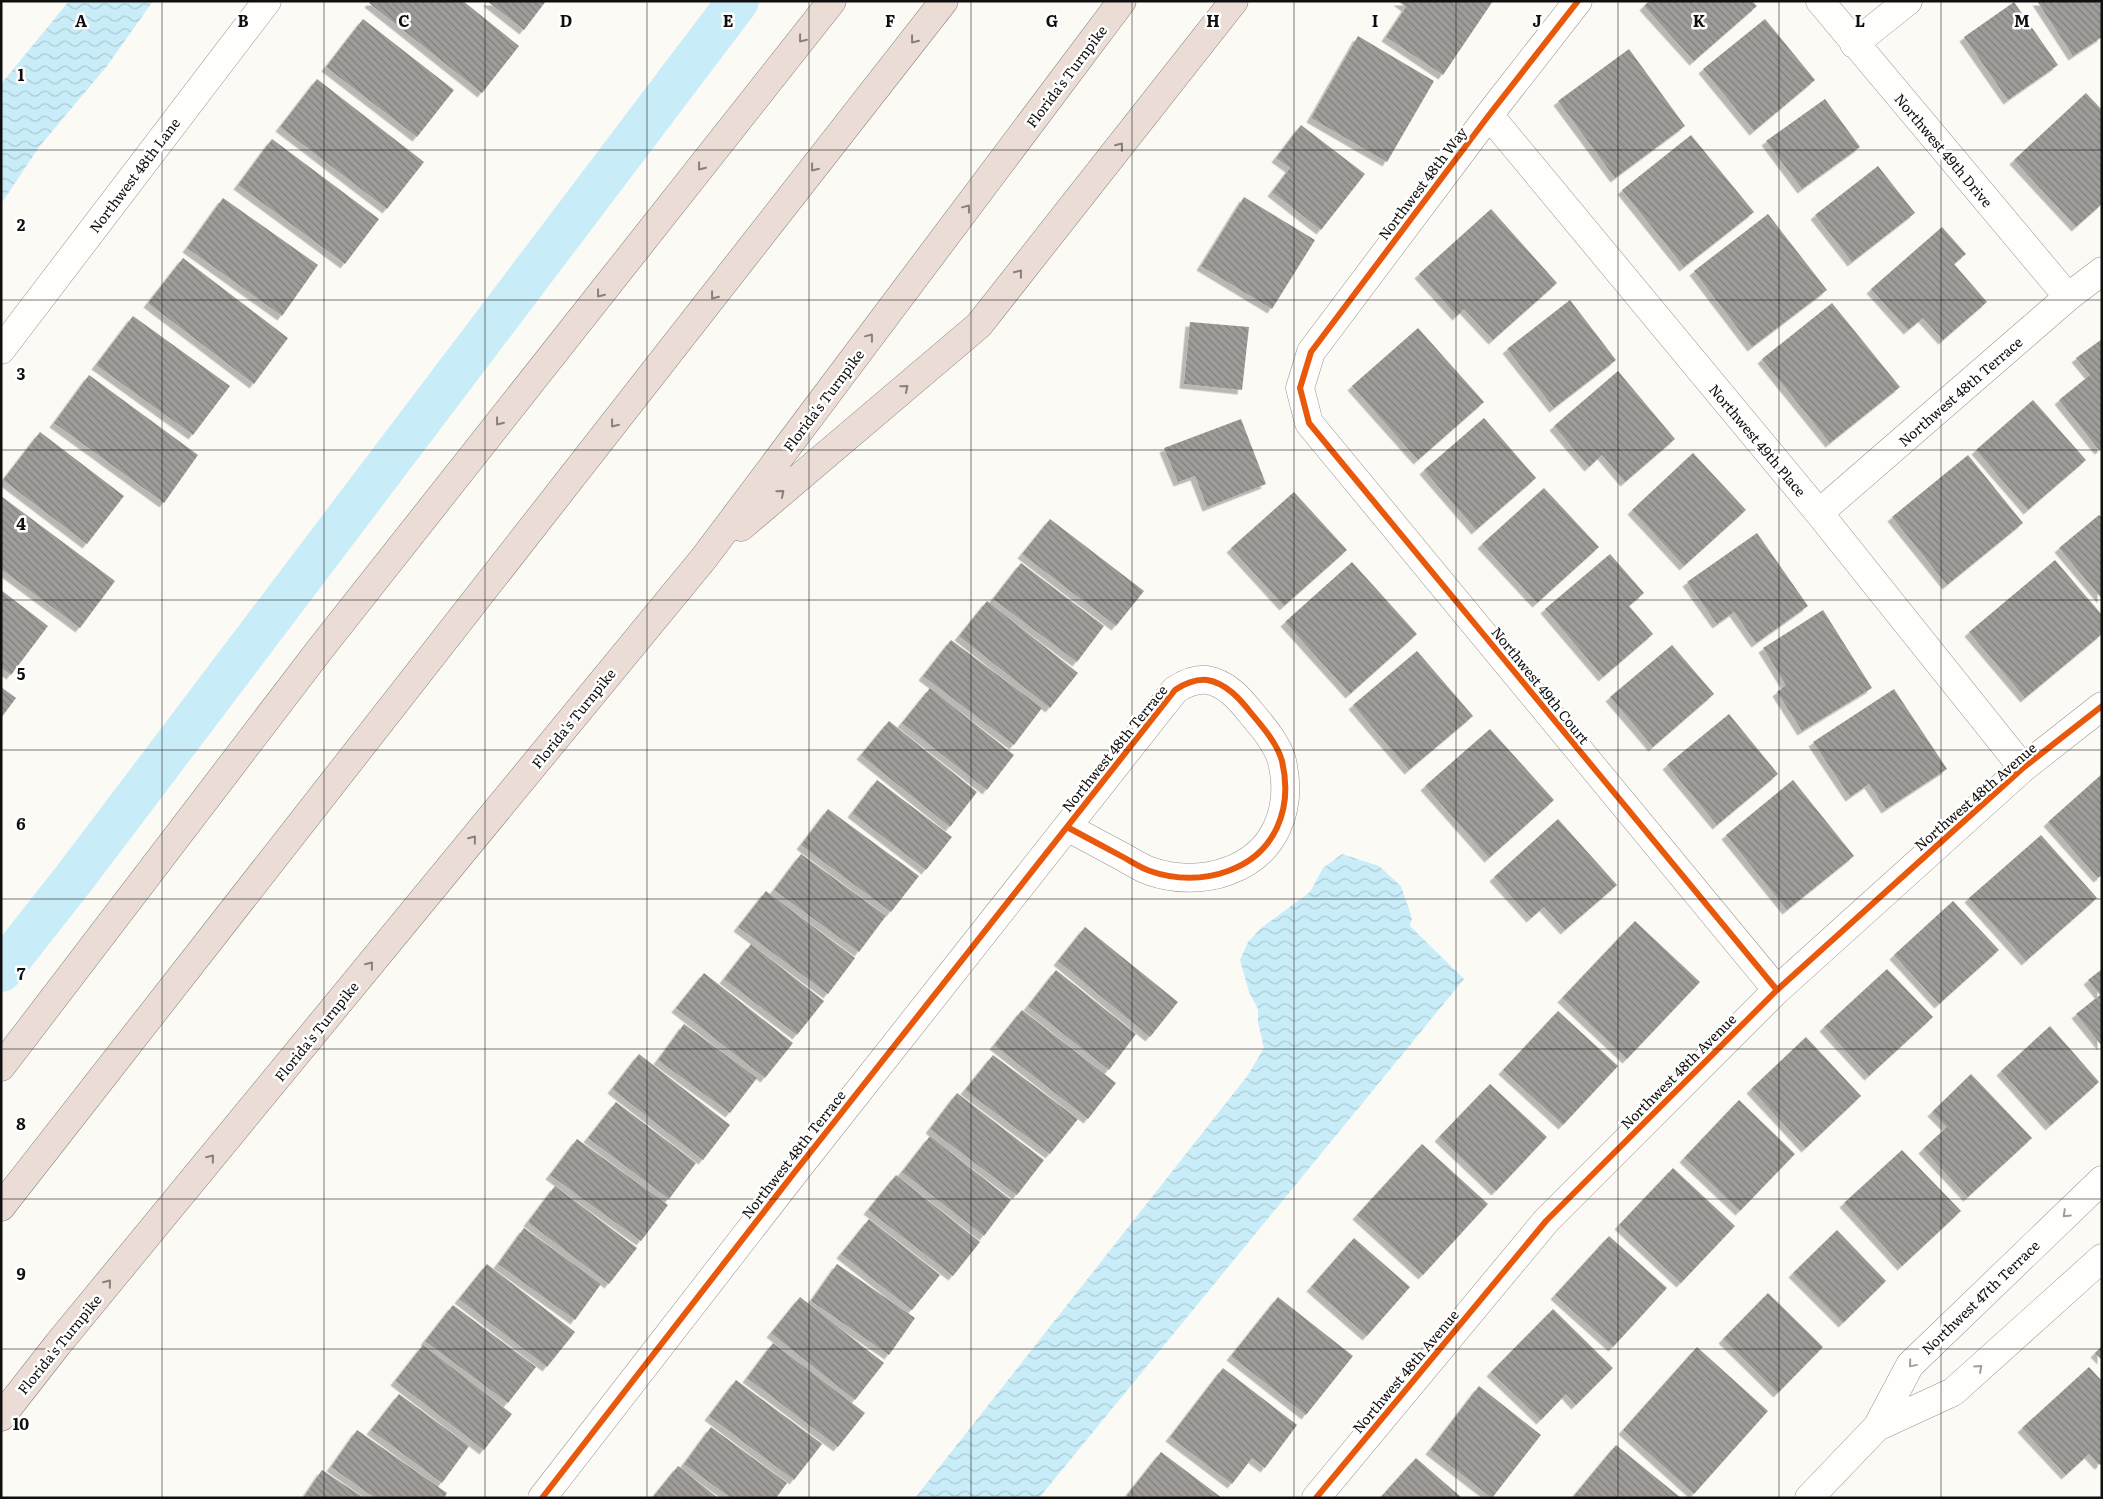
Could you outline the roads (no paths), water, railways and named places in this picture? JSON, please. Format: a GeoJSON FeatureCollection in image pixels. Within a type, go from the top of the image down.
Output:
{"type":"FeatureCollection","features":[{"type":"Feature","properties":{"kind":"highway"},"geometry":{"type":"LineString","coordinates":[[1,1067],[327,640],[832,1]]}},
{"type":"Feature","properties":{"kind":"highway"},"geometry":{"type":"LineString","coordinates":[[1,1207],[944,1]]}},
{"type":"Feature","properties":{"kind":"highway","name":"Florida's Turnpike"},"geometry":{"type":"LineString","coordinates":[[1,1417],[71,1328],[704,558],[1122,1]]}},
{"type":"Feature","properties":{"kind":"highway"},"geometry":{"type":"LineString","coordinates":[[704,558],[979,325],[1234,1]]}},
{"type":"Feature","properties":{"kind":"street","name":"Northwest 48th Lane"},"geometry":{"type":"LineString","coordinates":[[1,350],[266,1]]}},
{"type":"Feature","properties":{"kind":"street","name":"Northwest 48th Way"},"geometry":{"type":"LineString","coordinates":[[1300,388],[1311,352],[1489,115],[1578,1]]}},
{"type":"Feature","properties":{"kind":"street","name":"Northwest 49th Drive"},"geometry":{"type":"LineString","coordinates":[[1820,1],[1854,44],[2068,297]]}},
{"type":"Feature","properties":{"kind":"street"},"geometry":{"type":"LineString","coordinates":[[1854,44],[1908,1]]}},
{"type":"Feature","properties":{"kind":"street","name":"Northwest 49th Place"},"geometry":{"type":"LineString","coordinates":[[1489,115],[1818,513],[2023,768]]}},
{"type":"Feature","properties":{"kind":"street","name":"Northwest 48th Terrace"},"geometry":{"type":"LineString","coordinates":[[1818,513],[2068,297],[2102,270]]}},
{"type":"Feature","properties":{"kind":"street","name":"Northwest 49th Court"},"geometry":{"type":"LineString","coordinates":[[1300,388],[1309,423],[1777,990]]}},
{"type":"Feature","properties":{"kind":"street","name":"Northwest 48th Terrace"},"geometry":{"type":"LineString","coordinates":[[542,1498],[800,1165],[1175,690],[1188,682],[1206,680],[1224,686],[1246,706],[1266,731],[1282,759],[1285,784],[1284,810],[1276,833],[1241,866],[1215,876],[1182,878],[1150,871],[1067,827]]}},
{"type":"Feature","properties":{"kind":"street","name":"Northwest 48th Avenue"},"geometry":{"type":"LineString","coordinates":[[1316,1498],[1546,1221],[1777,990],[2023,768],[2102,706]]}},
{"type":"Feature","properties":{"kind":"street","name":"Northwest 47th Terrace"},"geometry":{"type":"LineString","coordinates":[[1809,1498],[1877,1427],[1910,1365],[2102,1180]]}},
{"type":"Feature","properties":{"kind":"street","name":"Northwest 47th Terrace"},"geometry":{"type":"LineString","coordinates":[[1877,1427],[1953,1392],[2102,1258]]}},
{"type":"Feature","properties":{"kind":"water"},"geometry":{"type":"Polygon","coordinates":[[[69,1],[153,1],[107,66],[39,147],[1,204],[1,84],[69,1]]]}},
{"type":"Feature","properties":{"kind":"water"},"geometry":{"type":"Polygon","coordinates":[[[1342,854],[1379,866],[1401,886],[1412,918],[1410,926],[1464,979],[1039,1498],[915,1498],[1248,1075],[1264,1048],[1258,1022],[1258,1009],[1249,992],[1240,960],[1248,942],[1261,928],[1310,892],[1323,868],[1342,854]]]}},
{"type":"Feature","properties":{"kind":"waterway"},"geometry":{"type":"LineString","coordinates":[[1,971],[75,877],[738,1]]}}]}
